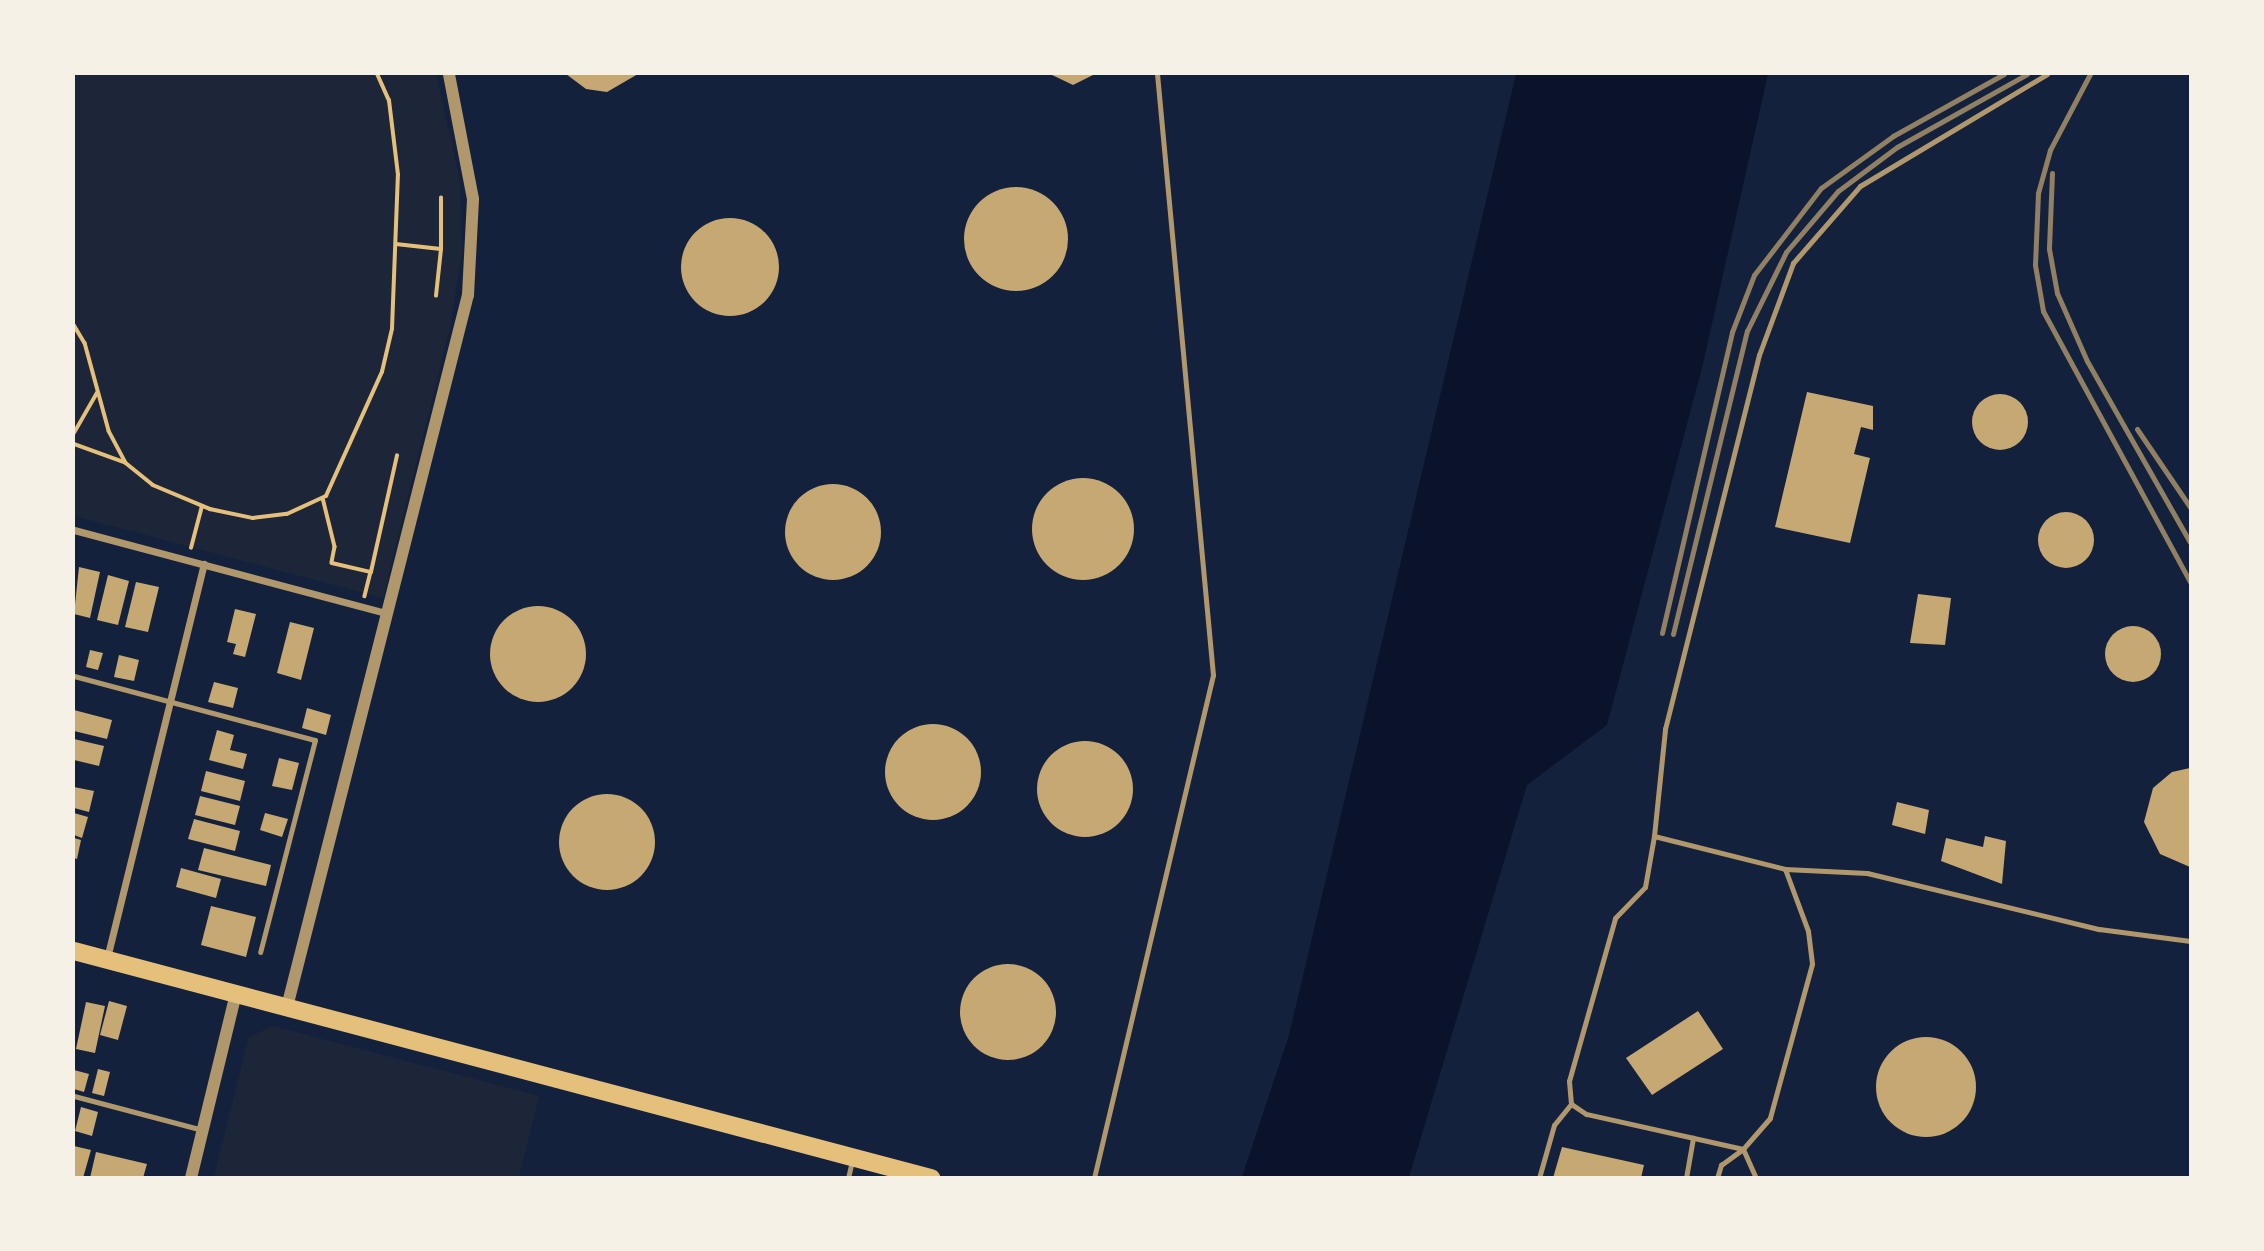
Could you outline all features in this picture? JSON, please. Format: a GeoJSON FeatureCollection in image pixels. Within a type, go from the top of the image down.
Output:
{"type":"FeatureCollection","features":[{"type":"Feature","properties":{"kind":"main road"},"geometry":{"type":"LineString","coordinates":[[74,951],[931,1178]]}},
{"type":"Feature","properties":{"kind":"street"},"geometry":{"type":"LineString","coordinates":[[287,1007],[390,614],[470,284],[473,199],[449,74]]}},
{"type":"Feature","properties":{"kind":"street"},"geometry":{"type":"LineString","coordinates":[[74,530],[390,614]]}},
{"type":"Feature","properties":{"kind":"street"},"geometry":{"type":"LineString","coordinates":[[107,960],[204,564]]}},
{"type":"Feature","properties":{"kind":"street"},"geometry":{"type":"LineString","coordinates":[[191,1178],[236,994]]}},
{"type":"Feature","properties":{"kind":"lane"},"geometry":{"type":"LineString","coordinates":[[1094,1178],[1213,675],[1157,74]]}},
{"type":"Feature","properties":{"kind":"lane"},"geometry":{"type":"LineString","coordinates":[[1539,1178],[1554,1125],[1571,1104],[1569,1081],[1615,918],[1645,887],[1654,836],[1665,729],[1759,355],[1793,263],[1860,186],[2047,74]]}},
{"type":"Feature","properties":{"kind":"lane"},"geometry":{"type":"LineString","coordinates":[[74,676],[315,740],[260,952]]}},
{"type":"Feature","properties":{"kind":"lane"},"geometry":{"type":"LineString","coordinates":[[1654,836],[1785,869],[1867,873],[2099,929],[2190,941]]}},
{"type":"Feature","properties":{"kind":"lane"},"geometry":{"type":"LineString","coordinates":[[1717,1178],[1721,1166],[1744,1149],[1770,1118],[1812,964],[1808,931],[1785,869]]}},
{"type":"Feature","properties":{"kind":"lane"},"geometry":{"type":"LineString","coordinates":[[74,1096],[203,1130]]}},
{"type":"Feature","properties":{"kind":"lane"},"geometry":{"type":"LineString","coordinates":[[1571,1104],[1586,1114],[1744,1149]]}},
{"type":"Feature","properties":{"kind":"lane"},"geometry":{"type":"LineString","coordinates":[[1686,1178],[1693,1138]]}},
{"type":"Feature","properties":{"kind":"lane"},"geometry":{"type":"LineString","coordinates":[[1744,1149],[1756,1178]]}},
{"type":"Feature","properties":{"kind":"lane"},"geometry":{"type":"LineString","coordinates":[[848,1178],[853,1157]]}},
{"type":"Feature","properties":{"kind":"path"},"geometry":{"type":"LineString","coordinates":[[371,572],[332,563],[335,547],[323,498],[382,372],[392,329],[396,244],[394,132],[377,74]]}},
{"type":"Feature","properties":{"kind":"path"},"geometry":{"type":"LineString","coordinates":[[436,296],[441,249],[441,198]]}},
{"type":"Feature","properties":{"kind":"path"},"geometry":{"type":"LineString","coordinates":[[396,244],[441,249]]}},
{"type":"Feature","properties":{"kind":"path"},"geometry":{"type":"LineString","coordinates":[[74,325],[85,343],[98,392],[126,463]]}},
{"type":"Feature","properties":{"kind":"path"},"geometry":{"type":"LineString","coordinates":[[74,433],[98,392]]}},
{"type":"Feature","properties":{"kind":"path"},"geometry":{"type":"LineString","coordinates":[[74,444],[126,463],[153,485],[202,506],[253,518],[287,514],[323,498]]}},
{"type":"Feature","properties":{"kind":"path"},"geometry":{"type":"LineString","coordinates":[[362,606],[397,456]]}},
{"type":"Feature","properties":{"kind":"path"},"geometry":{"type":"LineString","coordinates":[[188,560],[202,506]]}},
{"type":"Feature","properties":{"kind":"shaded area"},"geometry":{"type":"Polygon","coordinates":[[[74,74],[436,74],[460,181],[462,252],[450,327],[383,598],[74,516],[74,74]]]}},
{"type":"Feature","properties":{"kind":"shaded area"},"geometry":{"type":"Polygon","coordinates":[[[1516,74],[1768,74],[1703,364],[1607,725],[1527,785],[1409,1177],[1242,1177],[1289,1035],[1516,74]]]}},
{"type":"Feature","properties":{"kind":"shaded area"},"geometry":{"type":"Polygon","coordinates":[[[273,1026],[539,1096],[519,1177],[214,1177],[249,1037],[273,1026]]]}},
{"type":"Feature","properties":{"kind":"building"},"geometry":{"type":"Polygon","coordinates":[[[566,74],[638,74],[607,92],[586,89],[566,74]]]}},
{"type":"Feature","properties":{"kind":"building"},"geometry":{"type":"Polygon","coordinates":[[[1050,74],[1095,74],[1073,85],[1050,74]]]}},
{"type":"Feature","properties":{"kind":"building"},"geometry":{"type":"Polygon","coordinates":[[[1016,187],[1036,191],[1053,202],[1064,219],[1068,239],[1064,259],[1053,276],[1036,287],[1016,291],[996,287],[979,276],[968,259],[964,239],[968,219],[979,202],[996,191],[1016,187]]]}},
{"type":"Feature","properties":{"kind":"building"},"geometry":{"type":"Polygon","coordinates":[[[730,218],[749,222],[765,232],[775,248],[779,267],[775,286],[765,302],[749,312],[730,316],[711,312],[695,302],[685,286],[681,267],[685,248],[695,232],[711,222],[730,218]]]}},
{"type":"Feature","properties":{"kind":"building"},"geometry":{"type":"Polygon","coordinates":[[[1807,392],[1873,406],[1873,430],[1861,427],[1854,454],[1870,458],[1850,543],[1775,527],[1807,392]]]}},
{"type":"Feature","properties":{"kind":"building"},"geometry":{"type":"Polygon","coordinates":[[[1994,394],[2006,394],[2016,398],[2024,406],[2028,422],[2024,438],[2016,446],[2006,450],[1994,450],[1984,446],[1976,438],[1972,428],[1972,416],[1976,406],[1984,398],[1994,394]]]}},
{"type":"Feature","properties":{"kind":"building"},"geometry":{"type":"Polygon","coordinates":[[[1083,478],[1103,482],[1119,493],[1130,509],[1134,529],[1130,549],[1119,565],[1103,576],[1083,580],[1063,576],[1047,565],[1036,549],[1032,529],[1036,509],[1047,493],[1063,482],[1083,478]]]}},
{"type":"Feature","properties":{"kind":"building"},"geometry":{"type":"Polygon","coordinates":[[[833,484],[851,487],[867,498],[878,514],[881,532],[878,550],[867,566],[851,577],[833,580],[815,577],[799,566],[788,550],[785,532],[788,514],[799,498],[815,487],[833,484]]]}},
{"type":"Feature","properties":{"kind":"building"},"geometry":{"type":"Polygon","coordinates":[[[2060,512],[2072,512],[2082,516],[2090,524],[2094,540],[2090,556],[2082,564],[2072,568],[2060,568],[2050,564],[2042,556],[2038,546],[2038,534],[2042,524],[2050,516],[2060,512]]]}},
{"type":"Feature","properties":{"kind":"building"},"geometry":{"type":"Polygon","coordinates":[[[79,567],[100,572],[90,618],[74,614],[79,567]]]}},
{"type":"Feature","properties":{"kind":"building"},"geometry":{"type":"Polygon","coordinates":[[[108,575],[129,581],[118,625],[97,620],[108,575]]]}},
{"type":"Feature","properties":{"kind":"building"},"geometry":{"type":"Polygon","coordinates":[[[136,582],[159,587],[148,632],[125,627],[136,582]]]}},
{"type":"Feature","properties":{"kind":"building"},"geometry":{"type":"Polygon","coordinates":[[[1918,594],[1951,598],[1945,645],[1910,643],[1918,594]]]}},
{"type":"Feature","properties":{"kind":"building"},"geometry":{"type":"Polygon","coordinates":[[[538,606],[556,609],[572,620],[583,636],[586,654],[583,672],[572,688],[556,699],[538,702],[520,699],[504,688],[493,672],[490,654],[493,636],[504,620],[520,609],[538,606]]]}},
{"type":"Feature","properties":{"kind":"building"},"geometry":{"type":"Polygon","coordinates":[[[235,609],[256,614],[245,657],[233,654],[236,644],[227,642],[235,609]]]}},
{"type":"Feature","properties":{"kind":"building"},"geometry":{"type":"Polygon","coordinates":[[[290,622],[314,628],[301,680],[277,673],[290,622]]]}},
{"type":"Feature","properties":{"kind":"building"},"geometry":{"type":"Polygon","coordinates":[[[2127,626],[2139,626],[2149,630],[2157,638],[2161,654],[2157,670],[2149,678],[2139,682],[2127,682],[2117,678],[2109,670],[2105,660],[2105,648],[2109,638],[2117,630],[2127,626]]]}},
{"type":"Feature","properties":{"kind":"building"},"geometry":{"type":"Polygon","coordinates":[[[90,650],[103,653],[98,670],[86,667],[90,650]]]}},
{"type":"Feature","properties":{"kind":"building"},"geometry":{"type":"Polygon","coordinates":[[[119,655],[139,660],[134,681],[114,677],[119,655]]]}},
{"type":"Feature","properties":{"kind":"building"},"geometry":{"type":"Polygon","coordinates":[[[214,682],[238,688],[233,708],[208,702],[214,682]]]}},
{"type":"Feature","properties":{"kind":"building"},"geometry":{"type":"Polygon","coordinates":[[[307,708],[331,715],[326,735],[302,728],[307,708]]]}},
{"type":"Feature","properties":{"kind":"building"},"geometry":{"type":"Polygon","coordinates":[[[74,710],[112,720],[107,739],[74,731],[74,710]]]}},
{"type":"Feature","properties":{"kind":"building"},"geometry":{"type":"Polygon","coordinates":[[[933,724],[951,727],[967,738],[978,754],[981,772],[978,790],[967,806],[951,817],[933,820],[915,817],[899,806],[888,790],[885,772],[888,754],[899,738],[915,727],[933,724]]]}},
{"type":"Feature","properties":{"kind":"building"},"geometry":{"type":"Polygon","coordinates":[[[217,730],[234,735],[230,750],[247,754],[243,769],[209,760],[217,730]]]}},
{"type":"Feature","properties":{"kind":"building"},"geometry":{"type":"Polygon","coordinates":[[[74,739],[104,746],[99,766],[74,760],[74,739]]]}},
{"type":"Feature","properties":{"kind":"building"},"geometry":{"type":"Polygon","coordinates":[[[1085,741],[1103,744],[1119,755],[1130,771],[1133,789],[1130,807],[1119,823],[1103,834],[1085,837],[1067,834],[1051,823],[1040,807],[1037,789],[1040,771],[1051,755],[1067,744],[1085,741]]]}},
{"type":"Feature","properties":{"kind":"building"},"geometry":{"type":"Polygon","coordinates":[[[279,758],[299,763],[292,790],[272,786],[279,758]]]}},
{"type":"Feature","properties":{"kind":"building"},"geometry":{"type":"Polygon","coordinates":[[[2190,768],[2190,867],[2160,854],[2144,822],[2153,788],[2172,772],[2190,768]]]}},
{"type":"Feature","properties":{"kind":"building"},"geometry":{"type":"Polygon","coordinates":[[[206,771],[245,781],[240,801],[201,791],[206,771]]]}},
{"type":"Feature","properties":{"kind":"building"},"geometry":{"type":"Polygon","coordinates":[[[74,787],[94,791],[89,812],[74,808],[74,787]]]}},
{"type":"Feature","properties":{"kind":"building"},"geometry":{"type":"Polygon","coordinates":[[[607,794],[625,797],[641,808],[652,824],[655,842],[652,860],[641,876],[625,887],[607,890],[589,887],[573,876],[562,860],[559,842],[562,824],[573,808],[589,797],[607,794]]]}},
{"type":"Feature","properties":{"kind":"building"},"geometry":{"type":"Polygon","coordinates":[[[200,796],[240,806],[235,825],[195,815],[200,796]]]}},
{"type":"Feature","properties":{"kind":"building"},"geometry":{"type":"Polygon","coordinates":[[[1897,802],[1929,810],[1925,834],[1892,825],[1897,802]]]}},
{"type":"Feature","properties":{"kind":"building"},"geometry":{"type":"Polygon","coordinates":[[[74,813],[88,817],[82,838],[74,835],[74,813]]]}},
{"type":"Feature","properties":{"kind":"building"},"geometry":{"type":"Polygon","coordinates":[[[265,813],[288,819],[282,837],[260,830],[265,813]]]}},
{"type":"Feature","properties":{"kind":"building"},"geometry":{"type":"Polygon","coordinates":[[[194,819],[240,831],[235,851],[188,839],[194,819]]]}},
{"type":"Feature","properties":{"kind":"building"},"geometry":{"type":"Polygon","coordinates":[[[1985,836],[2006,841],[2002,884],[1941,861],[1946,838],[1983,847],[1985,836]]]}},
{"type":"Feature","properties":{"kind":"building"},"geometry":{"type":"Polygon","coordinates":[[[74,838],[81,840],[77,859],[74,858],[74,838]]]}},
{"type":"Feature","properties":{"kind":"building"},"geometry":{"type":"Polygon","coordinates":[[[204,848],[271,865],[266,886],[198,870],[204,848]]]}},
{"type":"Feature","properties":{"kind":"building"},"geometry":{"type":"Polygon","coordinates":[[[181,868],[221,879],[216,898],[176,887],[181,868]]]}},
{"type":"Feature","properties":{"kind":"building"},"geometry":{"type":"Polygon","coordinates":[[[211,906],[256,917],[246,957],[201,945],[211,906]]]}},
{"type":"Feature","properties":{"kind":"building"},"geometry":{"type":"Polygon","coordinates":[[[1008,964],[1026,967],[1042,978],[1053,994],[1056,1012],[1053,1030],[1042,1046],[1026,1057],[1008,1060],[990,1057],[974,1046],[963,1030],[960,1012],[963,994],[974,978],[990,967],[1008,964]]]}},
{"type":"Feature","properties":{"kind":"building"},"geometry":{"type":"Polygon","coordinates":[[[109,1001],[127,1006],[118,1040],[100,1035],[109,1001]]]}},
{"type":"Feature","properties":{"kind":"building"},"geometry":{"type":"Polygon","coordinates":[[[86,1002],[105,1006],[95,1053],[76,1049],[86,1002]]]}},
{"type":"Feature","properties":{"kind":"building"},"geometry":{"type":"Polygon","coordinates":[[[1698,1011],[1723,1049],[1652,1095],[1626,1058],[1698,1011]]]}},
{"type":"Feature","properties":{"kind":"building"},"geometry":{"type":"Polygon","coordinates":[[[1926,1037],[1945,1041],[1961,1052],[1972,1068],[1976,1087],[1972,1106],[1961,1122],[1945,1133],[1926,1137],[1907,1133],[1891,1122],[1880,1106],[1876,1087],[1880,1068],[1891,1052],[1907,1041],[1926,1037]]]}},
{"type":"Feature","properties":{"kind":"building"},"geometry":{"type":"Polygon","coordinates":[[[98,1069],[110,1072],[104,1096],[92,1093],[98,1069]]]}},
{"type":"Feature","properties":{"kind":"building"},"geometry":{"type":"Polygon","coordinates":[[[74,1070],[89,1074],[84,1092],[74,1089],[74,1070]]]}},
{"type":"Feature","properties":{"kind":"building"},"geometry":{"type":"Polygon","coordinates":[[[81,1107],[98,1112],[92,1136],[75,1131],[81,1107]]]}},
{"type":"Feature","properties":{"kind":"building"},"geometry":{"type":"Polygon","coordinates":[[[74,1146],[91,1150],[83,1178],[74,1178],[74,1146]]]}},
{"type":"Feature","properties":{"kind":"building"},"geometry":{"type":"Polygon","coordinates":[[[1562,1147],[1644,1165],[1641,1178],[1553,1178],[1562,1147]]]}},
{"type":"Feature","properties":{"kind":"building"},"geometry":{"type":"Polygon","coordinates":[[[96,1152],[147,1164],[143,1178],[90,1178],[96,1152]]]}},
{"type":"Feature","properties":{"kind":"railway"},"geometry":{"type":"LineString","coordinates":[[1662,633],[1732,332],[1754,275],[1821,188],[1893,136],[2004,74]]}},
{"type":"Feature","properties":{"kind":"railway"},"geometry":{"type":"LineString","coordinates":[[1673,634],[1747,331],[1786,252],[1838,191],[1897,147],[2027,74]]}},
{"type":"Feature","properties":{"kind":"railway"},"geometry":{"type":"LineString","coordinates":[[2090,74],[2050,150],[2038,193],[2035,265],[2043,311],[2190,582]]}},
{"type":"Feature","properties":{"kind":"railway"},"geometry":{"type":"LineString","coordinates":[[2052,173],[2049,249],[2057,293],[2087,361],[2190,542]]}},
{"type":"Feature","properties":{"kind":"railway"},"geometry":{"type":"LineString","coordinates":[[2137,429],[2190,507]]}}]}
